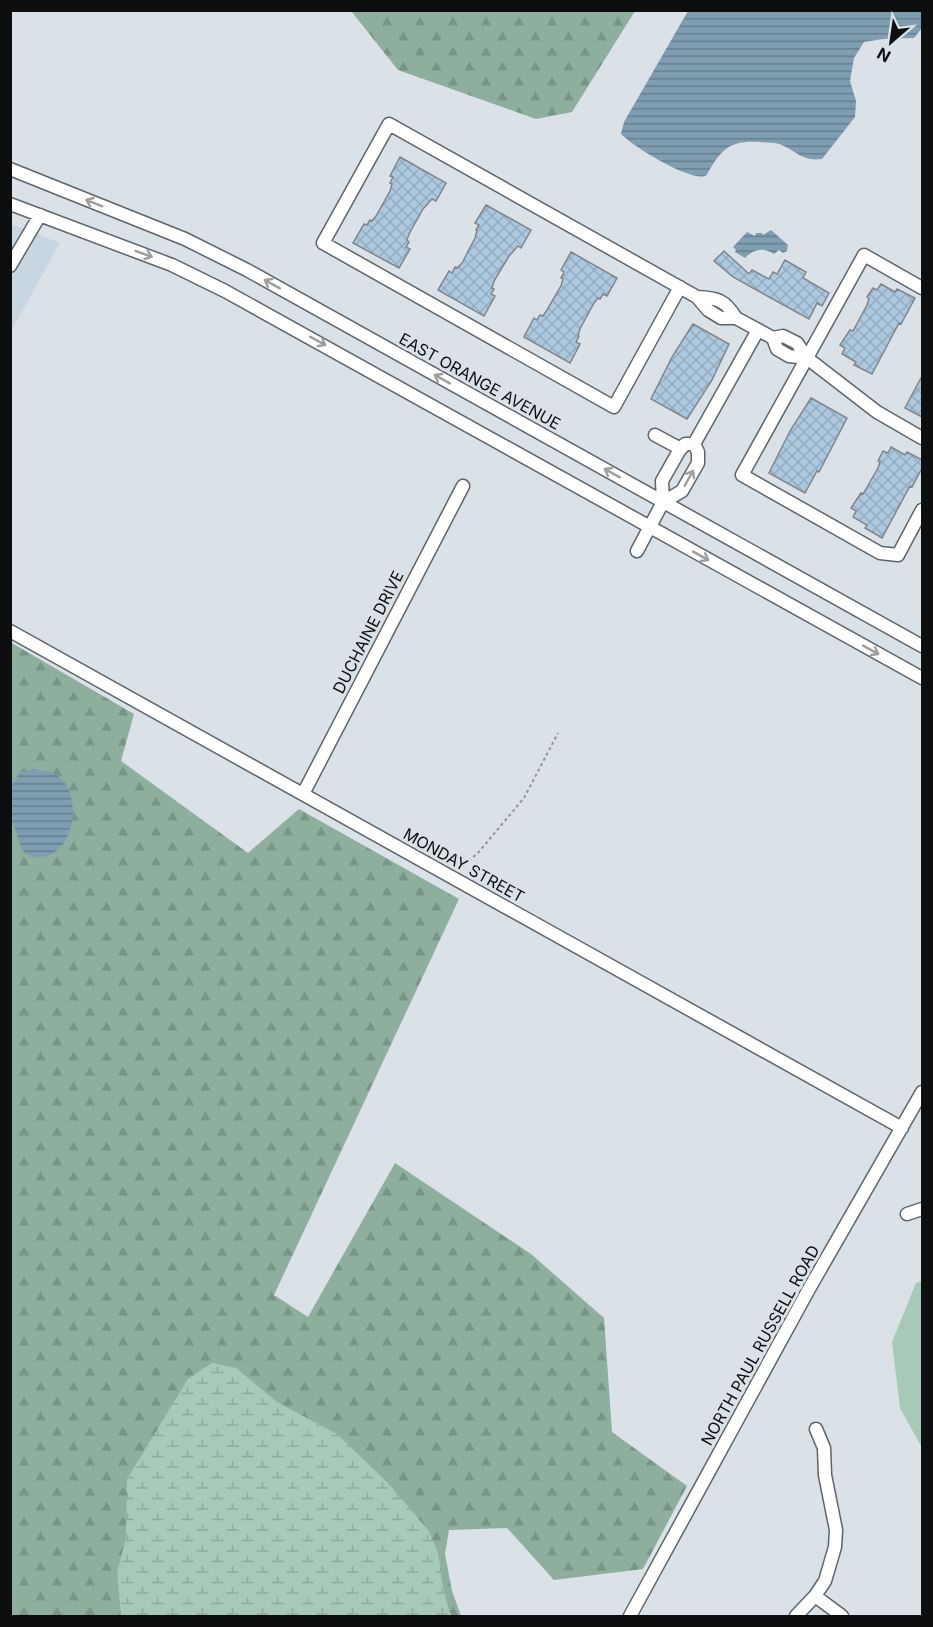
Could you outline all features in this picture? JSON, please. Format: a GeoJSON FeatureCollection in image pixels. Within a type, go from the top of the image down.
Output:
{"type":"FeatureCollection","features":[{"type":"Feature","properties":{"kind":"street"},"geometry":{"type":"LineString","coordinates":[[680,287],[614,407],[323,243],[389,124],[680,287],[697,297],[708,310],[721,318],[736,318],[773,338],[777,349],[789,356],[807,358],[876,412],[922,438]]}},
{"type":"Feature","properties":{"kind":"street","name":"EAST ORANGE AVENUE"},"geometry":{"type":"LineString","coordinates":[[10,169],[185,239],[247,270],[922,646]]}},
{"type":"Feature","properties":{"kind":"street"},"geometry":{"type":"LineString","coordinates":[[10,204],[172,265],[225,291],[922,678]]}},
{"type":"Feature","properties":{"kind":"street"},"geometry":{"type":"LineString","coordinates":[[10,266],[40,215]]}},
{"type":"Feature","properties":{"kind":"street"},"geometry":{"type":"LineString","coordinates":[[922,288],[864,255],[742,476],[880,553],[898,555],[922,510]]}},
{"type":"Feature","properties":{"kind":"street"},"geometry":{"type":"LineString","coordinates":[[694,444],[758,330]]}},
{"type":"Feature","properties":{"kind":"street"},"geometry":{"type":"LineString","coordinates":[[655,435],[681,449]]}},
{"type":"Feature","properties":{"kind":"street"},"geometry":{"type":"LineString","coordinates":[[637,550],[663,502],[662,481],[685,444],[694,444]]}},
{"type":"Feature","properties":{"kind":"street"},"geometry":{"type":"LineString","coordinates":[[663,502],[682,491],[698,463],[698,452],[694,444]]}},
{"type":"Feature","properties":{"kind":"street","name":"DUCHAINE DRIVE"},"geometry":{"type":"LineString","coordinates":[[303,794],[463,486]]}},
{"type":"Feature","properties":{"kind":"street","name":"MONDAY STREET"},"geometry":{"type":"LineString","coordinates":[[10,631],[902,1128]]}},
{"type":"Feature","properties":{"kind":"street","name":"NORTH PAUL RUSSELL ROAD"},"geometry":{"type":"LineString","coordinates":[[630,1617],[809,1289],[922,1092]]}},
{"type":"Feature","properties":{"kind":"street"},"geometry":{"type":"LineString","coordinates":[[907,1214],[922,1209]]}},
{"type":"Feature","properties":{"kind":"street"},"geometry":{"type":"LineString","coordinates":[[796,1617],[825,1581],[835,1547],[836,1530],[825,1475],[824,1448],[816,1429]]}},
{"type":"Feature","properties":{"kind":"street"},"geometry":{"type":"LineString","coordinates":[[815,1596],[842,1617]]}},
{"type":"Feature","properties":{"kind":"path"},"geometry":{"type":"LineString","coordinates":[[450,876],[477,854],[524,798],[558,733]]}},
{"type":"Feature","properties":{"kind":"shaded area"},"geometry":{"type":"Polygon","coordinates":[[[13,225],[60,243],[11,331],[10,229],[13,225]]]}},
{"type":"Feature","properties":{"kind":"green space"},"geometry":{"type":"Polygon","coordinates":[[[351,11],[635,11],[572,112],[536,119],[398,70],[351,11]]]}},
{"type":"Feature","properties":{"kind":"green space"},"geometry":{"type":"Polygon","coordinates":[[[10,642],[134,714],[121,761],[248,853],[299,809],[459,899],[274,1295],[308,1317],[395,1163],[531,1254],[604,1318],[612,1432],[687,1486],[643,1569],[554,1580],[507,1528],[449,1530],[445,1554],[452,1591],[461,1616],[11,1616],[10,642]]]}},
{"type":"Feature","properties":{"kind":"green space"},"geometry":{"type":"Polygon","coordinates":[[[922,1281],[922,1448],[900,1408],[892,1342],[916,1283],[922,1281]]]}},
{"type":"Feature","properties":{"kind":"green space"},"geometry":{"type":"Polygon","coordinates":[[[212,1363],[236,1368],[277,1402],[337,1434],[388,1483],[428,1530],[438,1552],[442,1582],[452,1616],[121,1616],[117,1572],[126,1538],[127,1479],[188,1379],[212,1363]]]}},
{"type":"Feature","properties":{"kind":"water"},"geometry":{"type":"Polygon","coordinates":[[[688,11],[922,11],[922,28],[914,38],[864,42],[854,58],[850,81],[856,101],[855,117],[822,159],[809,159],[777,143],[740,143],[721,153],[706,176],[698,176],[662,162],[621,134],[624,122],[688,11]]]}},
{"type":"Feature","properties":{"kind":"water"},"geometry":{"type":"Polygon","coordinates":[[[771,230],[788,245],[787,251],[783,253],[779,250],[774,254],[766,250],[759,250],[745,258],[735,252],[733,247],[747,232],[755,236],[756,233],[763,235],[771,230]]]}},
{"type":"Feature","properties":{"kind":"water"},"geometry":{"type":"Polygon","coordinates":[[[35,769],[53,773],[64,781],[73,808],[72,823],[59,849],[48,856],[34,857],[22,850],[12,820],[11,786],[20,772],[35,769]]]}},
{"type":"Feature","properties":{"kind":"building"},"geometry":{"type":"Polygon","coordinates":[[[400,157],[446,183],[436,201],[432,199],[423,209],[409,234],[406,247],[410,249],[399,268],[353,243],[364,224],[367,225],[376,216],[390,191],[393,177],[390,176],[400,157]]]}},
{"type":"Feature","properties":{"kind":"building"},"geometry":{"type":"Polygon","coordinates":[[[486,205],[531,230],[521,248],[518,246],[509,256],[494,281],[491,294],[495,296],[484,316],[438,290],[449,271],[452,273],[455,267],[457,268],[462,263],[475,238],[479,225],[475,223],[486,205]]]}},
{"type":"Feature","properties":{"kind":"building"},"geometry":{"type":"Polygon","coordinates":[[[724,251],[749,274],[752,270],[769,279],[773,272],[777,274],[785,260],[806,272],[803,278],[829,293],[822,306],[817,303],[809,319],[733,277],[714,261],[724,251]]]}},
{"type":"Feature","properties":{"kind":"building"},"geometry":{"type":"Polygon","coordinates":[[[571,252],[617,278],[607,296],[603,294],[594,303],[580,329],[576,342],[580,344],[570,363],[524,337],[534,318],[537,320],[540,315],[543,316],[561,286],[564,272],[561,270],[571,252]]]}},
{"type":"Feature","properties":{"kind":"building"},"geometry":{"type":"Polygon","coordinates":[[[881,284],[895,292],[897,289],[915,298],[872,374],[854,365],[856,362],[842,354],[845,348],[840,345],[850,330],[853,331],[873,288],[877,290],[881,284]]]}},
{"type":"Feature","properties":{"kind":"building"},"geometry":{"type":"Polygon","coordinates":[[[693,324],[729,344],[712,380],[687,419],[651,399],[672,357],[693,324]]]}},
{"type":"Feature","properties":{"kind":"building"},"geometry":{"type":"Polygon","coordinates":[[[922,376],[922,417],[905,408],[922,376]]]}},
{"type":"Feature","properties":{"kind":"building"},"geometry":{"type":"Polygon","coordinates":[[[811,398],[847,418],[819,472],[817,471],[805,493],[769,473],[790,431],[811,398]]]}},
{"type":"Feature","properties":{"kind":"building"},"geometry":{"type":"Polygon","coordinates":[[[891,447],[905,455],[907,452],[922,460],[922,468],[882,538],[865,528],[867,525],[853,517],[856,511],[851,508],[861,493],[863,494],[878,468],[880,462],[878,461],[883,451],[888,453],[891,447]]]}}]}
